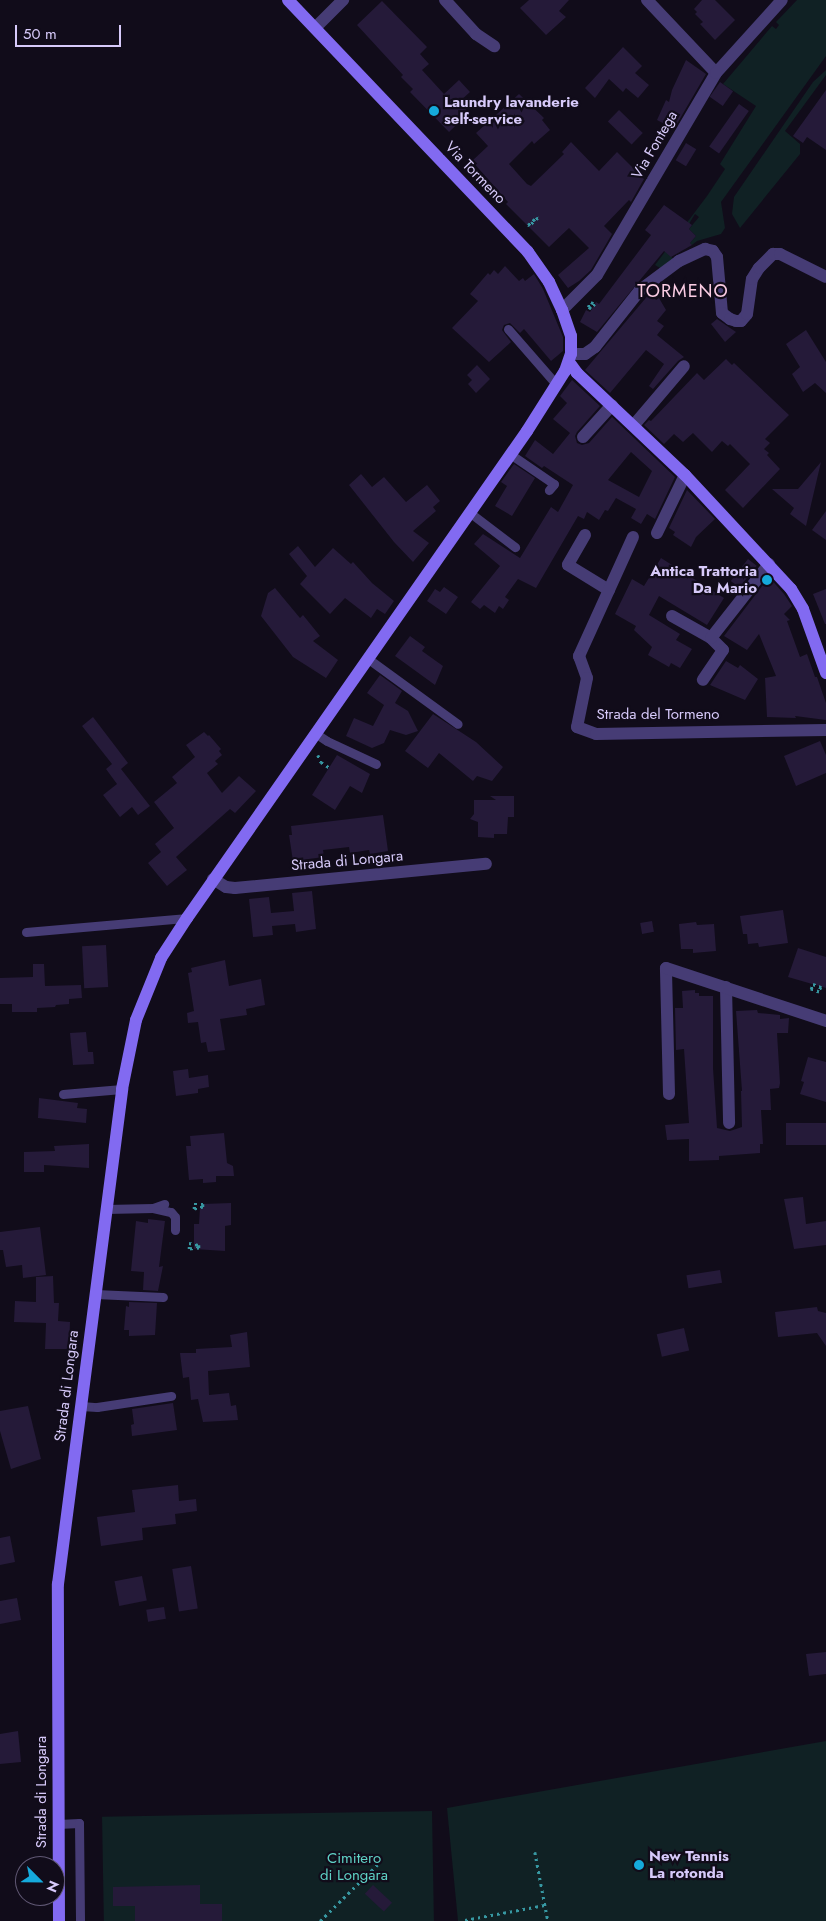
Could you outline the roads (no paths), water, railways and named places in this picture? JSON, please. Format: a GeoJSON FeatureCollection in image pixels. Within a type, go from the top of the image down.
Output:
{"type":"FeatureCollection","features":[{"type":"Feature","properties":{"kind":"main road","name":"Via Tormeno"},"geometry":{"type":"LineString","coordinates":[[288,0],[528,252],[549,282],[562,310],[571,336],[570,358]]}},
{"type":"Feature","properties":{"kind":"main road","name":"Strada di Longara"},"geometry":{"type":"LineString","coordinates":[[59,1921],[58,1584],[122,1089],[130,1041],[142,1000],[161,958],[213,879],[510,454],[556,384],[570,358]]}},
{"type":"Feature","properties":{"kind":"main road"},"geometry":{"type":"LineString","coordinates":[[570,358],[612,405],[685,475],[791,589],[803,609],[826,673]]}},
{"type":"Feature","properties":{"kind":"street"},"geometry":{"type":"LineString","coordinates":[[315,28],[343,0]]}},
{"type":"Feature","properties":{"kind":"street"},"geometry":{"type":"LineString","coordinates":[[445,0],[476,34],[494,46]]}},
{"type":"Feature","properties":{"kind":"street"},"geometry":{"type":"LineString","coordinates":[[647,0],[716,73]]}},
{"type":"Feature","properties":{"kind":"street","name":"Via Fontega"},"geometry":{"type":"LineString","coordinates":[[562,310],[597,275],[716,73],[782,0]]}},
{"type":"Feature","properties":{"kind":"street"},"geometry":{"type":"LineString","coordinates":[[570,358],[585,354],[595,348],[640,290],[679,261],[706,249],[712,251],[717,257],[722,313],[736,321],[741,320],[747,314],[752,279],[759,268],[773,254],[780,254],[826,277]]}},
{"type":"Feature","properties":{"kind":"street"},"geometry":{"type":"LineString","coordinates":[[634,425],[684,366]]}},
{"type":"Feature","properties":{"kind":"street"},"geometry":{"type":"LineString","coordinates":[[584,436],[612,405]]}},
{"type":"Feature","properties":{"kind":"street"},"geometry":{"type":"LineString","coordinates":[[657,533],[685,475]]}},
{"type":"Feature","properties":{"kind":"street"},"geometry":{"type":"LineString","coordinates":[[585,535],[568,565],[608,590]]}},
{"type":"Feature","properties":{"kind":"street","name":"Strada del Tormeno"},"geometry":{"type":"LineString","coordinates":[[632,537],[579,656],[587,678],[576,727],[596,734],[826,730]]}},
{"type":"Feature","properties":{"kind":"street"},"geometry":{"type":"LineString","coordinates":[[711,638],[769,564]]}},
{"type":"Feature","properties":{"kind":"street"},"geometry":{"type":"LineString","coordinates":[[672,616],[711,638],[723,650],[703,680]]}},
{"type":"Feature","properties":{"kind":"street","name":"Strada di Longara"},"geometry":{"type":"LineString","coordinates":[[213,879],[226,887],[235,888],[486,864]]}},
{"type":"Feature","properties":{"kind":"street"},"geometry":{"type":"LineString","coordinates":[[669,1094],[666,968],[826,1021]]}},
{"type":"Feature","properties":{"kind":"street"},"geometry":{"type":"LineString","coordinates":[[726,987],[729,1123]]}},
{"type":"Feature","properties":{"kind":"lane"},"geometry":{"type":"LineString","coordinates":[[508,329],[556,384]]}},
{"type":"Feature","properties":{"kind":"lane"},"geometry":{"type":"LineString","coordinates":[[510,454],[554,484],[549,490]]}},
{"type":"Feature","properties":{"kind":"lane"},"geometry":{"type":"LineString","coordinates":[[470,512],[515,547]]}},
{"type":"Feature","properties":{"kind":"lane"},"geometry":{"type":"LineString","coordinates":[[367,658],[458,724]]}},
{"type":"Feature","properties":{"kind":"lane"},"geometry":{"type":"LineString","coordinates":[[315,733],[327,741],[376,764]]}},
{"type":"Feature","properties":{"kind":"lane"},"geometry":{"type":"LineString","coordinates":[[26,932],[187,918]]}},
{"type":"Feature","properties":{"kind":"lane"},"geometry":{"type":"LineString","coordinates":[[63,1094],[122,1089]]}},
{"type":"Feature","properties":{"kind":"lane"},"geometry":{"type":"LineString","coordinates":[[153,1208],[164,1204]]}},
{"type":"Feature","properties":{"kind":"lane"},"geometry":{"type":"LineString","coordinates":[[106,1209],[153,1208],[171,1212],[175,1216],[175,1230]]}},
{"type":"Feature","properties":{"kind":"lane"},"geometry":{"type":"LineString","coordinates":[[96,1294],[163,1297]]}},
{"type":"Feature","properties":{"kind":"lane"},"geometry":{"type":"LineString","coordinates":[[81,1406],[97,1407],[171,1396]]}},
{"type":"Feature","properties":{"kind":"lane"},"geometry":{"type":"LineString","coordinates":[[58,1824],[79,1823],[80,1921]]}},
{"type":"Feature","properties":{"kind":"place","name":"Laundry lavanderie self-service"},"geometry":{"type":"Point","coordinates":[434,111]}},
{"type":"Feature","properties":{"kind":"place","name":"Antica Trattoria Da Mario"},"geometry":{"type":"Point","coordinates":[767,580]}},
{"type":"Feature","properties":{"kind":"place","name":"New Tennis La rotonda"},"geometry":{"type":"Point","coordinates":[639,1865]}},
{"type":"Feature","properties":{"kind":"district","name":"TORMENO"},"geometry":{"type":"Point","coordinates":[683,291]}},
{"type":"Feature","properties":{"kind":"park label","name":"Cimitero di Longara"},"geometry":{"type":"Point","coordinates":[354,1866]}}]}
